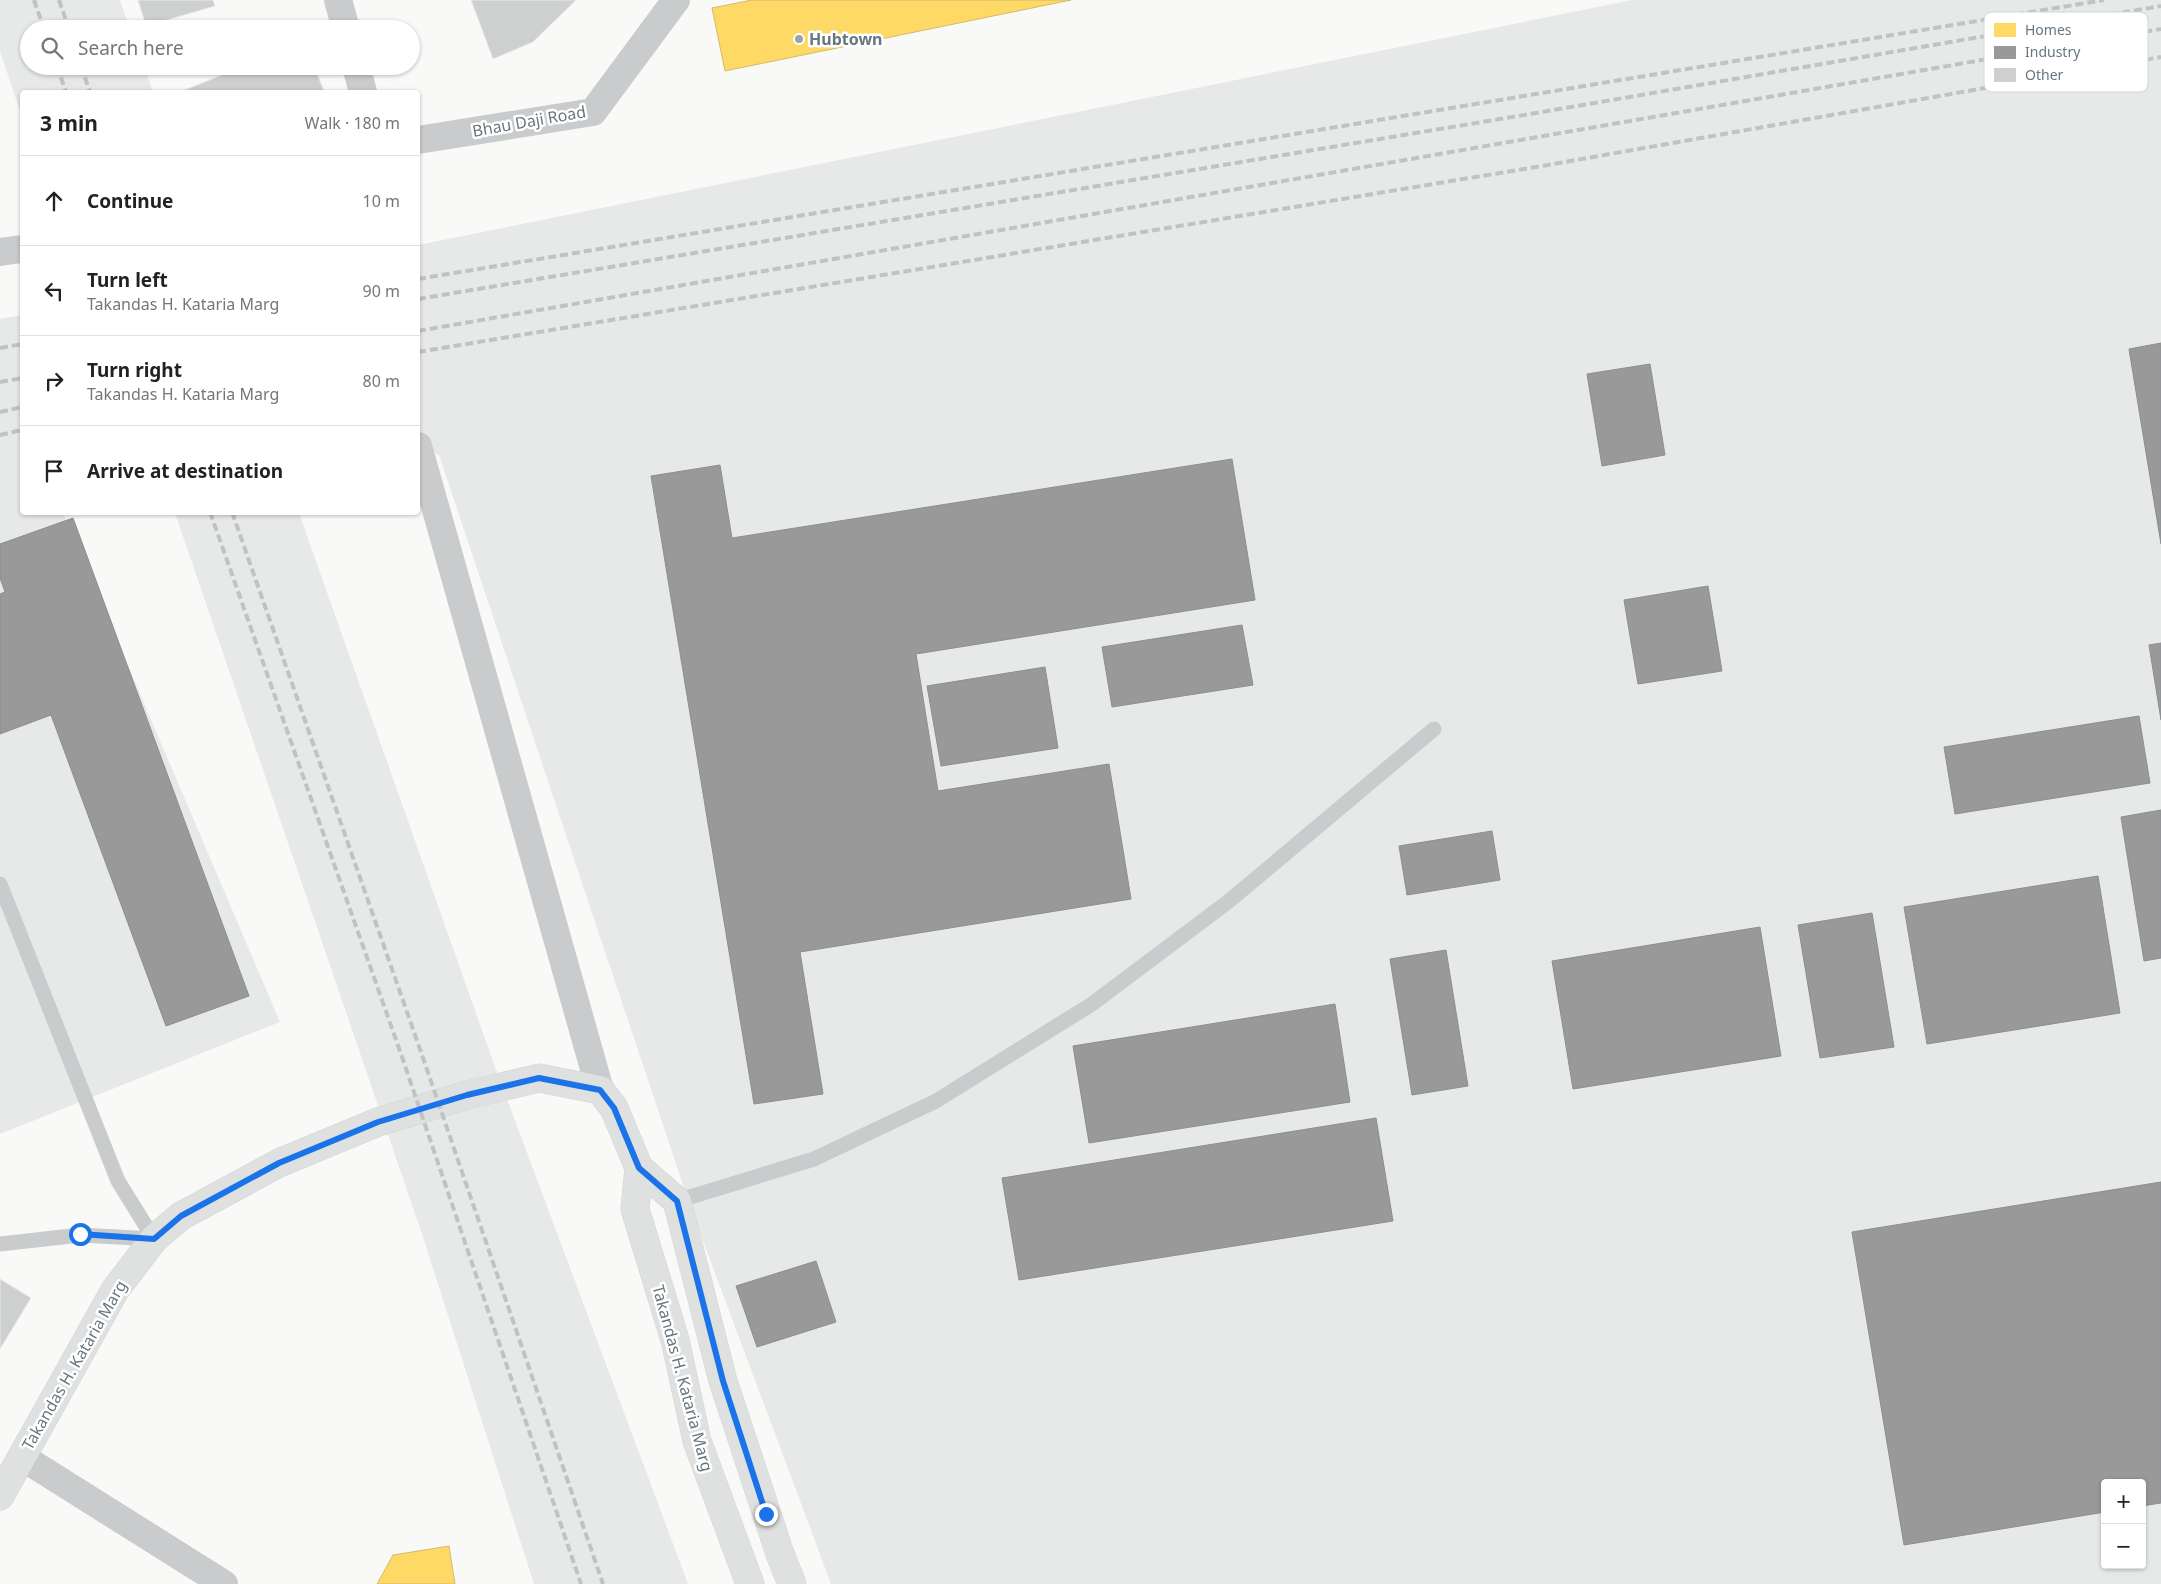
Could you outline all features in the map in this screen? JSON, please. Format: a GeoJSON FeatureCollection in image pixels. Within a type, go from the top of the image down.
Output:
{"type":"FeatureCollection","features":[{"type":"Feature","properties":{"kind":"main road","name":"Takandas H. Kataria Marg"},"geometry":{"type":"LineString","coordinates":[[0,1496],[115,1290],[154,1239],[181,1216],[279,1163],[378,1122],[467,1095],[539,1078],[600,1090],[614,1108],[639,1168],[677,1201]]}},
{"type":"Feature","properties":{"kind":"main road","name":"Takandas H. Kataria Marg"},"geometry":{"type":"LineString","coordinates":[[639,1168],[635,1209],[675,1340],[697,1441],[750,1584]]}},
{"type":"Feature","properties":{"kind":"main road"},"geometry":{"type":"LineString","coordinates":[[677,1201],[723,1381],[766,1514],[792,1584]]}},
{"type":"Feature","properties":{"kind":"main road"},"geometry":{"type":"LineString","coordinates":[[675,1340],[710,1331]]}},
{"type":"Feature","properties":{"kind":"main road"},"geometry":{"type":"LineString","coordinates":[[728,1523],[766,1514]]}},
{"type":"Feature","properties":{"kind":"street"},"geometry":{"type":"LineString","coordinates":[[338,0],[344,20]]}},
{"type":"Feature","properties":{"kind":"street","name":"Bhau Daji Road"},"geometry":{"type":"LineString","coordinates":[[420,140],[592,112],[676,0]]}},
{"type":"Feature","properties":{"kind":"street"},"geometry":{"type":"LineString","coordinates":[[358,75],[362,90]]}},
{"type":"Feature","properties":{"kind":"street"},"geometry":{"type":"LineString","coordinates":[[420,453],[600,1090]]}},
{"type":"Feature","properties":{"kind":"street"},"geometry":{"type":"LineString","coordinates":[[22,1457],[224,1584]]}},
{"type":"Feature","properties":{"kind":"lane"},"geometry":{"type":"LineString","coordinates":[[677,1201],[814,1159],[936,1101],[1092,1004],[1229,901],[1434,729]]}},
{"type":"Feature","properties":{"kind":"lane"},"geometry":{"type":"LineString","coordinates":[[0,884],[118,1181],[154,1239]]}},
{"type":"Feature","properties":{"kind":"lane"},"geometry":{"type":"LineString","coordinates":[[0,1244],[80,1234],[154,1239]]}},
{"type":"Feature","properties":{"kind":"shaded area"},"geometry":{"type":"Polygon","coordinates":[[[0,0],[120,0],[127,20],[20,20],[20,75],[147,75],[152,90],[20,90],[20,111],[0,51],[0,0]]]}},
{"type":"Feature","properties":{"kind":"shaded area"},"geometry":{"type":"Polygon","coordinates":[[[1632,0],[2161,0],[2161,1584],[831,1584],[690,1206],[439,455],[420,447],[420,245],[1632,0]]]}},
{"type":"Feature","properties":{"kind":"shaded area"},"geometry":{"type":"Polygon","coordinates":[[[20,315],[20,515],[64,515],[280,1022],[0,1134],[0,319],[20,315]]]}},
{"type":"Feature","properties":{"kind":"shaded area"},"geometry":{"type":"Polygon","coordinates":[[[176,515],[300,515],[494,1064],[688,1584],[534,1584],[422,1234],[176,515]]]}},
{"type":"Feature","properties":{"kind":"building: Homes","name":"Hubtown"},"geometry":{"type":"Polygon","coordinates":[[[752,0],[1071,0],[725,71],[712,8],[752,0]]]}},
{"type":"Feature","properties":{"kind":"building: Homes"},"geometry":{"type":"Polygon","coordinates":[[[449,1546],[455,1584],[377,1584],[393,1555],[449,1546]]]}},
{"type":"Feature","properties":{"kind":"building: Industry"},"geometry":{"type":"Polygon","coordinates":[[[2161,343],[2161,544],[2129,349],[2161,343]]]}},
{"type":"Feature","properties":{"kind":"building: Industry"},"geometry":{"type":"Polygon","coordinates":[[[1650,364],[1665,455],[1602,466],[1587,374],[1650,364]]]}},
{"type":"Feature","properties":{"kind":"building: Industry"},"geometry":{"type":"Polygon","coordinates":[[[1232,459],[1255,600],[916,654],[938,791],[1109,764],[1131,899],[800,952],[823,1094],[754,1104],[651,476],[720,465],[732,538],[1232,459]]]}},
{"type":"Feature","properties":{"kind":"building: Industry"},"geometry":{"type":"Polygon","coordinates":[[[73,518],[249,996],[166,1026],[51,715],[0,734],[0,594],[5,592],[0,578],[0,544],[73,518]]]}},
{"type":"Feature","properties":{"kind":"building: Industry"},"geometry":{"type":"Polygon","coordinates":[[[1708,586],[1722,671],[1638,684],[1624,600],[1708,586]]]}},
{"type":"Feature","properties":{"kind":"building: Industry"},"geometry":{"type":"Polygon","coordinates":[[[1242,625],[1253,685],[1112,707],[1102,647],[1242,625]]]}},
{"type":"Feature","properties":{"kind":"building: Industry"},"geometry":{"type":"Polygon","coordinates":[[[2161,643],[2161,720],[2149,645],[2161,643]]]}},
{"type":"Feature","properties":{"kind":"building: Industry"},"geometry":{"type":"Polygon","coordinates":[[[1045,667],[1058,748],[941,766],[927,686],[1045,667]]]}},
{"type":"Feature","properties":{"kind":"building: Industry"},"geometry":{"type":"Polygon","coordinates":[[[2139,716],[2150,783],[1955,814],[1944,747],[2139,716]]]}},
{"type":"Feature","properties":{"kind":"building: Industry"},"geometry":{"type":"Polygon","coordinates":[[[2161,810],[2161,958],[2144,961],[2121,817],[2161,810]]]}},
{"type":"Feature","properties":{"kind":"building: Industry"},"geometry":{"type":"Polygon","coordinates":[[[1492,831],[1500,880],[1407,895],[1399,846],[1492,831]]]}},
{"type":"Feature","properties":{"kind":"building: Industry"},"geometry":{"type":"Polygon","coordinates":[[[2098,876],[2120,1013],[1927,1044],[1904,907],[2098,876]]]}},
{"type":"Feature","properties":{"kind":"building: Industry"},"geometry":{"type":"Polygon","coordinates":[[[1872,913],[1894,1047],[1820,1058],[1798,925],[1872,913]]]}},
{"type":"Feature","properties":{"kind":"building: Industry"},"geometry":{"type":"Polygon","coordinates":[[[1760,927],[1781,1056],[1573,1089],[1552,961],[1760,927]]]}},
{"type":"Feature","properties":{"kind":"building: Industry"},"geometry":{"type":"Polygon","coordinates":[[[1446,950],[1468,1086],[1412,1095],[1390,959],[1446,950]]]}},
{"type":"Feature","properties":{"kind":"building: Industry"},"geometry":{"type":"Polygon","coordinates":[[[1335,1004],[1350,1102],[1089,1143],[1073,1046],[1335,1004]]]}},
{"type":"Feature","properties":{"kind":"building: Industry"},"geometry":{"type":"Polygon","coordinates":[[[1376,1118],[1393,1221],[1019,1280],[1002,1178],[1376,1118]]]}},
{"type":"Feature","properties":{"kind":"building: Industry"},"geometry":{"type":"Polygon","coordinates":[[[2161,1182],[2161,1503],[2146,1505],[2146,1479],[2101,1479],[2101,1513],[1904,1545],[1852,1232],[2161,1182]]]}},
{"type":"Feature","properties":{"kind":"building: Industry"},"geometry":{"type":"Polygon","coordinates":[[[816,1261],[836,1322],[757,1347],[736,1286],[816,1261]]]}},
{"type":"Feature","properties":{"kind":"building: Other"},"geometry":{"type":"Polygon","coordinates":[[[138,0],[213,0],[215,6],[167,20],[144,20],[138,0]]]}},
{"type":"Feature","properties":{"kind":"building: Other"},"geometry":{"type":"Polygon","coordinates":[[[471,0],[576,0],[533,42],[493,59],[471,0]]]}},
{"type":"Feature","properties":{"kind":"building: Other"},"geometry":{"type":"Polygon","coordinates":[[[222,75],[318,75],[324,90],[185,90],[222,75]]]}},
{"type":"Feature","properties":{"kind":"building: Other"},"geometry":{"type":"Polygon","coordinates":[[[0,1279],[31,1298],[0,1349],[0,1279]]]}},
{"type":"Feature","properties":{"kind":"railway"},"geometry":{"type":"LineString","coordinates":[[34,0],[41,20]]}},
{"type":"Feature","properties":{"kind":"railway"},"geometry":{"type":"LineString","coordinates":[[59,0],[66,20]]}},
{"type":"Feature","properties":{"kind":"railway"},"geometry":{"type":"LineString","coordinates":[[2031,12],[2104,0]]}},
{"type":"Feature","properties":{"kind":"railway"},"geometry":{"type":"LineString","coordinates":[[2126,12],[2161,6]]}},
{"type":"Feature","properties":{"kind":"railway"},"geometry":{"type":"LineString","coordinates":[[420,279],[1984,20]]}},
{"type":"Feature","properties":{"kind":"railway"},"geometry":{"type":"LineString","coordinates":[[2148,31],[2161,29]]}},
{"type":"Feature","properties":{"kind":"railway"},"geometry":{"type":"LineString","coordinates":[[420,299],[1530,114],[1984,36]]}},
{"type":"Feature","properties":{"kind":"railway"},"geometry":{"type":"LineString","coordinates":[[2148,59],[2161,57]]}},
{"type":"Feature","properties":{"kind":"railway"},"geometry":{"type":"LineString","coordinates":[[420,331],[1984,60]]}},
{"type":"Feature","properties":{"kind":"railway"},"geometry":{"type":"LineString","coordinates":[[60,75],[65,90]]}},
{"type":"Feature","properties":{"kind":"railway"},"geometry":{"type":"LineString","coordinates":[[84,75],[89,90]]}},
{"type":"Feature","properties":{"kind":"railway"},"geometry":{"type":"LineString","coordinates":[[420,352],[1542,166],[1984,88]]}},
{"type":"Feature","properties":{"kind":"railway"},"geometry":{"type":"LineString","coordinates":[[0,348],[20,344]]}},
{"type":"Feature","properties":{"kind":"railway"},"geometry":{"type":"LineString","coordinates":[[0,382],[20,378]]}},
{"type":"Feature","properties":{"kind":"railway"},"geometry":{"type":"LineString","coordinates":[[0,412],[20,407]]}},
{"type":"Feature","properties":{"kind":"railway"},"geometry":{"type":"LineString","coordinates":[[0,435],[20,430]]}},
{"type":"Feature","properties":{"kind":"railway"},"geometry":{"type":"LineString","coordinates":[[211,515],[401,1054],[581,1584]]}},
{"type":"Feature","properties":{"kind":"railway"},"geometry":{"type":"LineString","coordinates":[[233,515],[421,1052],[603,1584]]}},
{"type":"Feature","properties":{"kind":"place","name":"Hubtown"},"geometry":{"type":"Point","coordinates":[799,39]}},
{"type":"Feature","properties":{"kind":"route"},"geometry":{"type":"LineString","coordinates":[[80,1234],[154,1239],[181,1216],[279,1163],[378,1122],[467,1095],[539,1078],[600,1090],[614,1108],[639,1168],[677,1201],[723,1381],[766,1514]]}}]}
